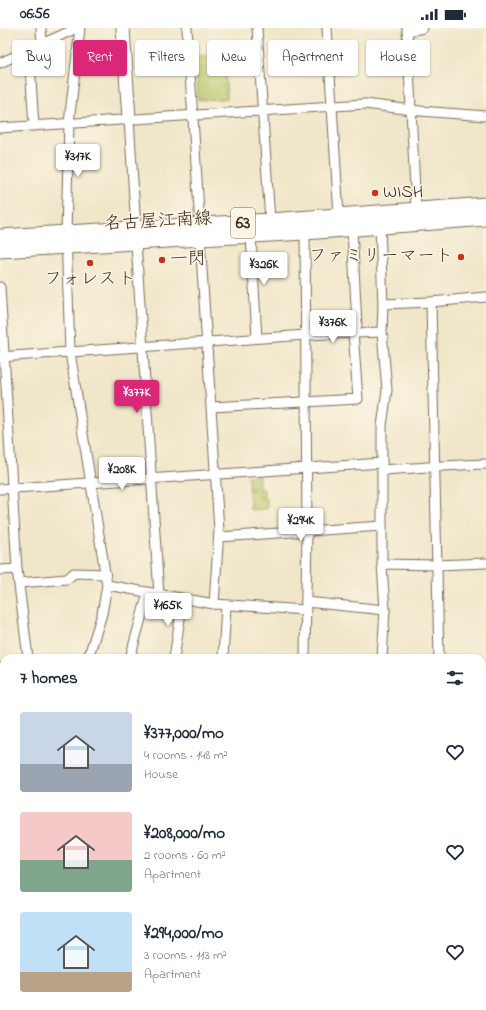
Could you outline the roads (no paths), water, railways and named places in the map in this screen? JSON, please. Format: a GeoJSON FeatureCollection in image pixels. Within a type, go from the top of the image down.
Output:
{"type":"FeatureCollection","features":[{"type":"Feature","properties":{"kind":"main road","name":"名古屋江南線"},"geometry":{"type":"LineString","coordinates":[[0,250],[66,240],[200,232],[270,221],[486,205]]}},
{"type":"Feature","properties":{"kind":"main road","name":"名古屋江南線"},"geometry":{"type":"LineString","coordinates":[[200,232],[251,236],[486,218]]}},
{"type":"Feature","properties":{"kind":"main road","name":"名古屋江南線"},"geometry":{"type":"LineString","coordinates":[[0,237],[66,240]]}},
{"type":"Feature","properties":{"kind":"street"},"geometry":{"type":"LineString","coordinates":[[42,28],[42,40]]}},
{"type":"Feature","properties":{"kind":"street"},"geometry":{"type":"LineString","coordinates":[[53,40],[78,28]]}},
{"type":"Feature","properties":{"kind":"street"},"geometry":{"type":"LineString","coordinates":[[78,28],[69,124],[66,240],[70,352],[107,585],[102,614],[89,654]]}},
{"type":"Feature","properties":{"kind":"street"},"geometry":{"type":"LineString","coordinates":[[123,28],[159,595]]}},
{"type":"Feature","properties":{"kind":"street"},"geometry":{"type":"LineString","coordinates":[[187,28],[219,536],[214,604]]}},
{"type":"Feature","properties":{"kind":"street"},"geometry":{"type":"LineString","coordinates":[[257,28],[270,221]]}},
{"type":"Feature","properties":{"kind":"street"},"geometry":{"type":"LineString","coordinates":[[327,28],[339,216]]}},
{"type":"Feature","properties":{"kind":"street"},"geometry":{"type":"LineString","coordinates":[[416,210],[407,30],[423,28]]}},
{"type":"Feature","properties":{"kind":"street"},"geometry":{"type":"LineString","coordinates":[[0,63],[12,58]]}},
{"type":"Feature","properties":{"kind":"street"},"geometry":{"type":"LineString","coordinates":[[31,76],[34,126]]}},
{"type":"Feature","properties":{"kind":"street"},"geometry":{"type":"LineString","coordinates":[[0,128],[365,104],[410,110],[486,116]]}},
{"type":"Feature","properties":{"kind":"street"},"geometry":{"type":"LineString","coordinates":[[380,227],[383,304],[382,332],[387,390],[382,426],[382,564],[385,610],[382,654]]}},
{"type":"Feature","properties":{"kind":"street"},"geometry":{"type":"LineString","coordinates":[[212,407],[358,399],[353,332],[357,325],[352,229]]}},
{"type":"Feature","properties":{"kind":"street"},"geometry":{"type":"LineString","coordinates":[[305,654],[307,531],[306,232]]}},
{"type":"Feature","properties":{"kind":"street"},"geometry":{"type":"LineString","coordinates":[[251,236],[257,338]]}},
{"type":"Feature","properties":{"kind":"street"},"geometry":{"type":"LineString","coordinates":[[0,287],[2,357],[17,569],[28,654]]}},
{"type":"Feature","properties":{"kind":"street"},"geometry":{"type":"LineString","coordinates":[[383,304],[431,302],[486,297]]}},
{"type":"Feature","properties":{"kind":"street"},"geometry":{"type":"LineString","coordinates":[[431,302],[439,654]]}},
{"type":"Feature","properties":{"kind":"street"},"geometry":{"type":"LineString","coordinates":[[2,357],[257,338],[353,332],[382,332]]}},
{"type":"Feature","properties":{"kind":"street"},"geometry":{"type":"LineString","coordinates":[[0,489],[306,469],[382,466],[435,467],[486,464]]}},
{"type":"Feature","properties":{"kind":"street"},"geometry":{"type":"LineString","coordinates":[[219,536],[382,526]]}},
{"type":"Feature","properties":{"kind":"street"},"geometry":{"type":"LineString","coordinates":[[382,564],[437,565],[486,563]]}},
{"type":"Feature","properties":{"kind":"street"},"geometry":{"type":"LineString","coordinates":[[0,570],[17,569]]}},
{"type":"Feature","properties":{"kind":"street"},"geometry":{"type":"LineString","coordinates":[[19,582],[67,579],[74,573],[105,574]]}},
{"type":"Feature","properties":{"kind":"street"},"geometry":{"type":"LineString","coordinates":[[107,585],[183,600],[226,606],[306,606],[385,610]]}},
{"type":"Feature","properties":{"kind":"street"},"geometry":{"type":"LineString","coordinates":[[131,654],[148,593]]}},
{"type":"Feature","properties":{"kind":"street"},"geometry":{"type":"LineString","coordinates":[[175,654],[183,600]]}},
{"type":"Feature","properties":{"kind":"street"},"geometry":{"type":"LineString","coordinates":[[224,654],[226,606]]}},
{"type":"Feature","properties":{"kind":"place","name":"WISH"},"geometry":{"type":"Point","coordinates":[375,193]}},
{"type":"Feature","properties":{"kind":"place","name":"ファミリーマート"},"geometry":{"type":"Point","coordinates":[461,257]}},
{"type":"Feature","properties":{"kind":"place","name":"一閃"},"geometry":{"type":"Point","coordinates":[162,260]}},
{"type":"Feature","properties":{"kind":"place","name":"フォレスト"},"geometry":{"type":"Point","coordinates":[90,263]}}]}
